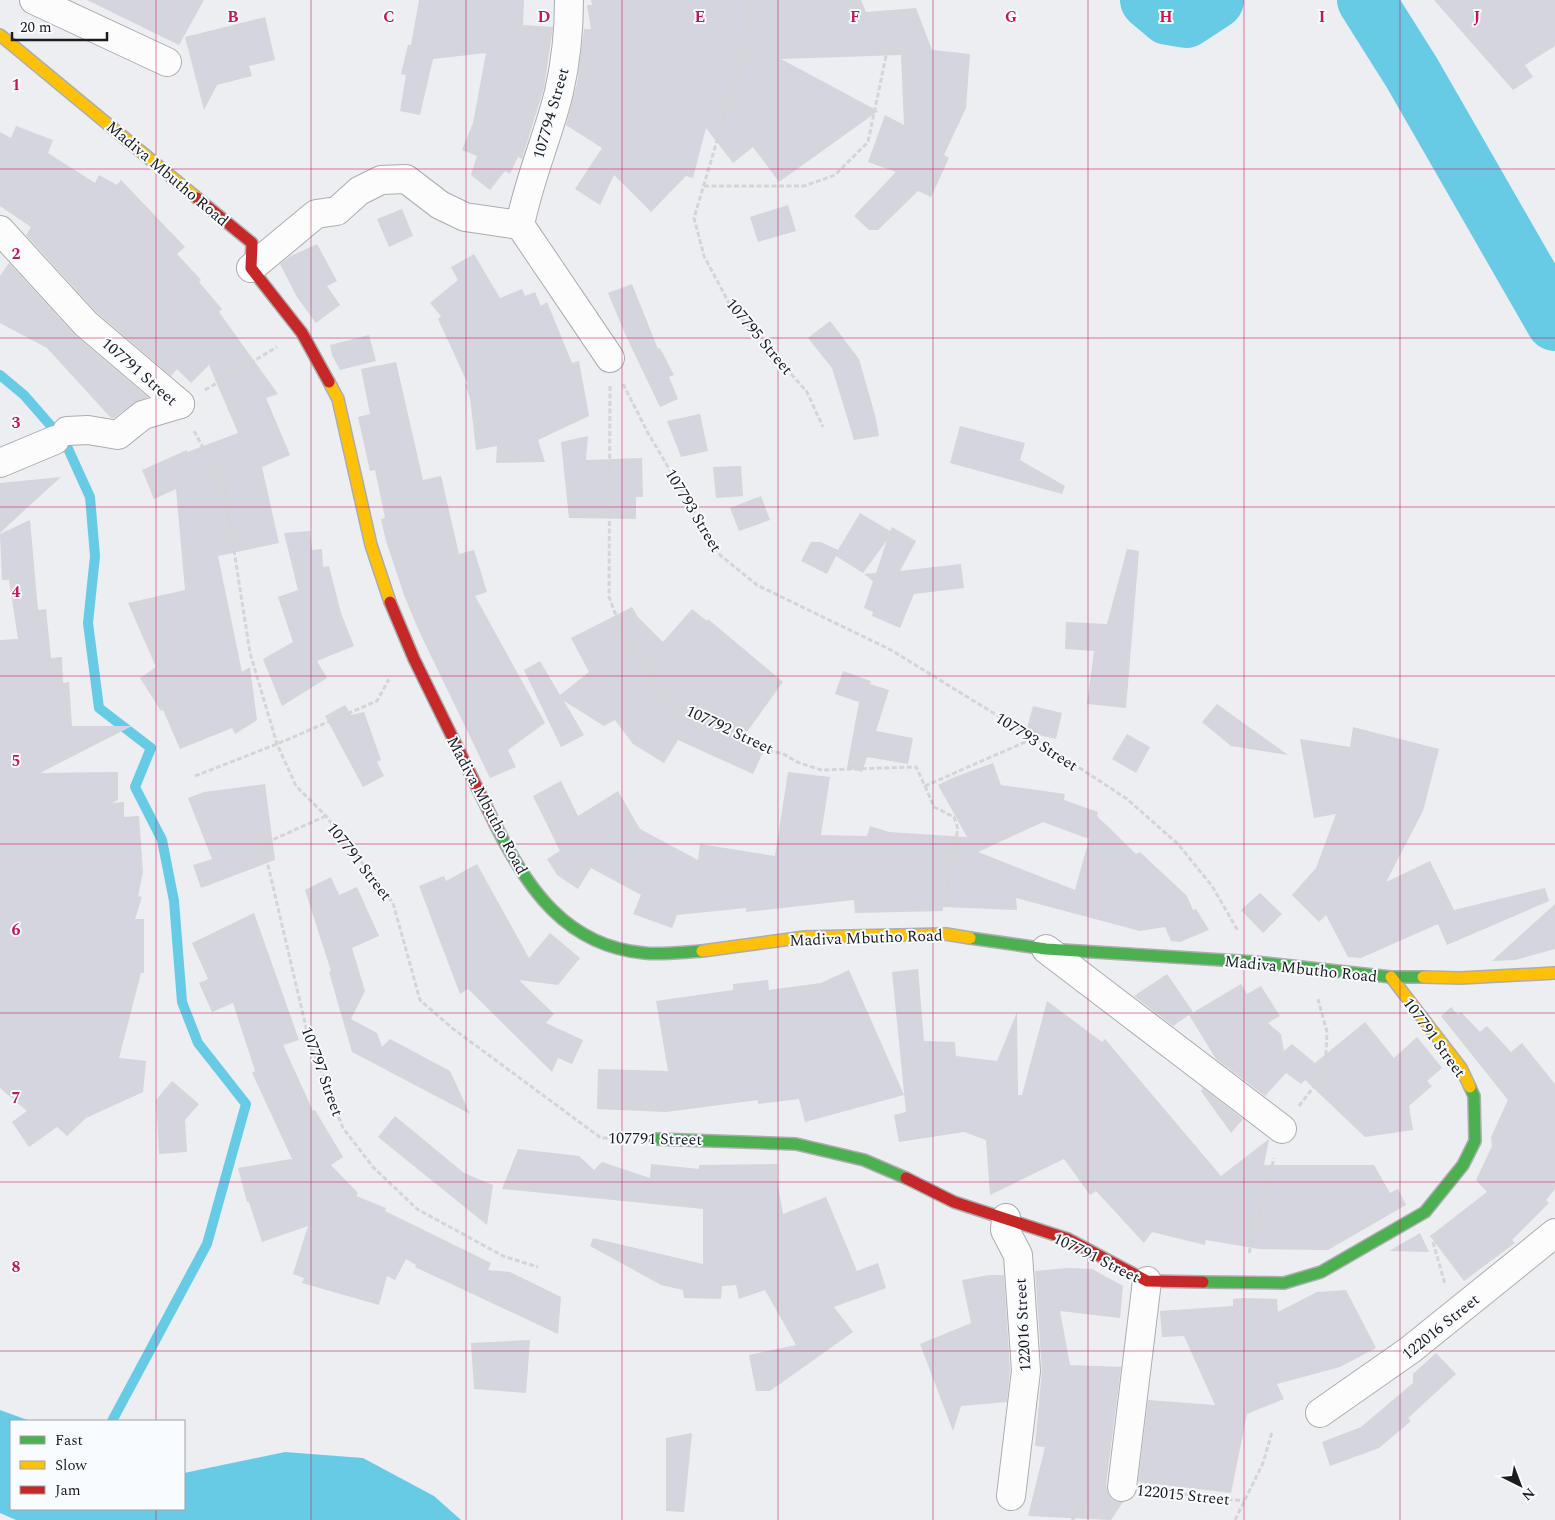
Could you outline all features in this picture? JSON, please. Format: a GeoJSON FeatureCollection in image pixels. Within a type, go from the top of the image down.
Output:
{"type":"FeatureCollection","features":[{"type":"Feature","properties":{"kind":"street"},"geometry":{"type":"LineString","coordinates":[[34,0],[167,62]]}},
{"type":"Feature","properties":{"kind":"street","name":"107794 Street"},"geometry":{"type":"LineString","coordinates":[[520,225],[534,169],[559,91],[566,54],[569,0]]}},
{"type":"Feature","properties":{"kind":"street","name":"Madiva Mbutho Road"},"geometry":{"type":"LineString","coordinates":[[0,35],[252,243],[252,268],[302,333],[338,399],[371,545],[389,600],[414,659],[511,856],[536,893],[571,928],[608,945],[644,953],[700,951],[805,937],[946,934],[1046,949],[1312,966],[1391,976],[1461,978],[1555,973]]}},
{"type":"Feature","properties":{"kind":"street"},"geometry":{"type":"LineString","coordinates":[[252,268],[316,214],[338,211],[370,184],[394,178],[406,179],[454,213],[465,217],[520,225],[610,358]]}},
{"type":"Feature","properties":{"kind":"street","name":"107791 Street"},"geometry":{"type":"LineString","coordinates":[[0,230],[23,258],[86,324],[180,404]]}},
{"type":"Feature","properties":{"kind":"street"},"geometry":{"type":"LineString","coordinates":[[0,463],[61,436],[88,430],[118,435],[143,415],[180,404]]}},
{"type":"Feature","properties":{"kind":"street","name":"Madiva Mbutho Road"},"geometry":{"type":"LineString","coordinates":[[1046,949],[1282,1129]]}},
{"type":"Feature","properties":{"kind":"street","name":"107791 Street"},"geometry":{"type":"LineString","coordinates":[[655,1138],[796,1144],[834,1150],[864,1160],[934,1190],[954,1202],[1068,1239],[1147,1281],[1240,1284],[1284,1283],[1321,1272],[1425,1212],[1463,1165],[1475,1141],[1474,1096],[1461,1068],[1391,976]]}},
{"type":"Feature","properties":{"kind":"street","name":"122016 Street"},"geometry":{"type":"LineString","coordinates":[[1006,1218],[1005,1230],[1018,1255],[1026,1371],[1011,1496]]}},
{"type":"Feature","properties":{"kind":"street","name":"122016 Street"},"geometry":{"type":"LineString","coordinates":[[1320,1413],[1384,1370],[1454,1316],[1555,1233]]}},
{"type":"Feature","properties":{"kind":"street","name":"107791 Street"},"geometry":{"type":"LineString","coordinates":[[1122,1487],[1147,1281]]}},
{"type":"Feature","properties":{"kind":"path","name":"107795 Street"},"geometry":{"type":"LineString","coordinates":[[747,0],[746,43],[694,218],[704,256],[730,305],[807,392],[823,426]]}},
{"type":"Feature","properties":{"kind":"path"},"geometry":{"type":"LineString","coordinates":[[704,186],[804,186],[835,175],[868,142],[886,56]]}},
{"type":"Feature","properties":{"kind":"path"},"geometry":{"type":"LineString","coordinates":[[180,404],[302,333]]}},
{"type":"Feature","properties":{"kind":"path","name":"107793 Street"},"geometry":{"type":"LineString","coordinates":[[610,358],[648,433],[720,556],[758,585],[891,650],[1034,738],[1127,799],[1178,844],[1212,886],[1255,962]]}},
{"type":"Feature","properties":{"kind":"path","name":"107792 Street"},"geometry":{"type":"LineString","coordinates":[[610,358],[609,596],[627,644],[660,687],[677,704],[687,712],[724,730],[821,770],[916,767],[934,807],[954,817],[958,829],[946,891],[946,934]]}},
{"type":"Feature","properties":{"kind":"path","name":"107791 Street"},"geometry":{"type":"LineString","coordinates":[[180,404],[224,486],[250,653],[277,744],[296,786],[326,816],[394,902],[420,1000],[452,1028],[601,1138],[655,1138]]}},
{"type":"Feature","properties":{"kind":"path"},"geometry":{"type":"LineString","coordinates":[[195,776],[277,744],[377,701],[395,668],[414,659]]}},
{"type":"Feature","properties":{"kind":"path"},"geometry":{"type":"LineString","coordinates":[[925,786],[1034,738]]}},
{"type":"Feature","properties":{"kind":"path","name":"107797 Street"},"geometry":{"type":"LineString","coordinates":[[326,816],[263,844],[310,1040],[343,1128],[373,1167],[417,1209],[503,1256],[538,1268]]}},
{"type":"Feature","properties":{"kind":"path"},"geometry":{"type":"LineString","coordinates":[[1240,1284],[1282,1129],[1325,1072],[1327,1032],[1312,966]]}},
{"type":"Feature","properties":{"kind":"path"},"geometry":{"type":"LineString","coordinates":[[1425,1212],[1454,1316]]}},
{"type":"Feature","properties":{"kind":"path"},"geometry":{"type":"LineString","coordinates":[[1235,1520],[1263,1462],[1272,1432]]}},
{"type":"Feature","properties":{"kind":"path","name":"122015 Street"},"geometry":{"type":"LineString","coordinates":[[1122,1487],[1244,1501]]}},
{"type":"Feature","properties":{"kind":"water"},"geometry":{"type":"Polygon","coordinates":[[[0,1410],[27,1420],[10,1420],[10,1510],[185,1510],[185,1473],[285,1452],[363,1458],[434,1496],[461,1520],[16,1520],[0,1513],[0,1410]]]}},
{"type":"Feature","properties":{"kind":"building"},"geometry":{"type":"Polygon","coordinates":[[[87,0],[204,0],[179,45],[87,0]]]}},
{"type":"Feature","properties":{"kind":"building"},"geometry":{"type":"Polygon","coordinates":[[[419,0],[524,0],[523,25],[553,27],[544,88],[522,159],[518,157],[510,174],[505,171],[490,190],[471,175],[477,156],[462,150],[473,123],[486,53],[433,59],[420,115],[400,111],[406,75],[401,74],[408,45],[411,45],[419,0]]]}},
{"type":"Feature","properties":{"kind":"building"},"geometry":{"type":"Polygon","coordinates":[[[591,0],[861,0],[866,12],[916,8],[932,50],[970,54],[966,108],[944,155],[949,158],[931,197],[918,191],[878,230],[869,230],[854,216],[896,172],[868,162],[885,115],[904,125],[901,55],[781,59],[878,111],[779,182],[753,147],[733,163],[706,128],[693,178],[686,176],[651,212],[614,175],[600,205],[575,189],[602,148],[566,125],[577,83],[584,29],[591,29],[587,5],[592,5],[591,0]]]}},
{"type":"Feature","properties":{"kind":"building"},"geometry":{"type":"Polygon","coordinates":[[[1434,0],[1555,0],[1555,46],[1525,65],[1533,77],[1513,90],[1434,0]]]}},
{"type":"Feature","properties":{"kind":"building"},"geometry":{"type":"Polygon","coordinates":[[[265,17],[275,60],[249,66],[252,76],[217,85],[204,110],[185,37],[265,17]]]}},
{"type":"Feature","properties":{"kind":"building"},"geometry":{"type":"Polygon","coordinates":[[[16,126],[53,140],[48,153],[95,183],[99,175],[117,185],[121,180],[185,247],[177,254],[201,280],[199,282],[222,309],[219,312],[278,394],[266,398],[290,455],[262,467],[279,543],[218,556],[242,672],[250,667],[257,720],[235,734],[232,728],[180,749],[163,710],[161,711],[140,678],[156,667],[128,603],[185,590],[176,489],[154,499],[142,470],[187,450],[187,452],[238,433],[209,365],[191,383],[177,369],[171,376],[97,313],[26,235],[31,227],[0,206],[0,132],[11,138],[16,126]]]}},
{"type":"Feature","properties":{"kind":"building"},"geometry":{"type":"Polygon","coordinates":[[[788,205],[796,231],[758,242],[750,217],[788,205]]]}},
{"type":"Feature","properties":{"kind":"building"},"geometry":{"type":"Polygon","coordinates":[[[402,209],[413,236],[389,247],[377,219],[402,209]]]}},
{"type":"Feature","properties":{"kind":"building"},"geometry":{"type":"Polygon","coordinates":[[[317,244],[337,281],[327,286],[340,305],[316,323],[297,297],[280,264],[289,257],[317,244]]]}},
{"type":"Feature","properties":{"kind":"building"},"geometry":{"type":"Polygon","coordinates":[[[474,254],[500,298],[522,289],[525,296],[535,292],[541,306],[547,302],[572,363],[579,361],[589,416],[538,440],[545,462],[496,463],[497,446],[476,450],[470,398],[465,385],[468,384],[438,319],[441,316],[430,303],[458,280],[451,267],[474,254]]]}},
{"type":"Feature","properties":{"kind":"building"},"geometry":{"type":"Polygon","coordinates":[[[9,263],[76,336],[148,397],[134,403],[114,418],[111,418],[47,348],[0,323],[0,276],[9,263]]]}},
{"type":"Feature","properties":{"kind":"building"},"geometry":{"type":"Polygon","coordinates":[[[632,284],[658,349],[660,348],[674,375],[669,377],[678,399],[660,407],[608,293],[632,284]]]}},
{"type":"Feature","properties":{"kind":"building"},"geometry":{"type":"Polygon","coordinates":[[[830,321],[859,359],[879,436],[854,440],[832,368],[808,338],[830,321]]]}},
{"type":"Feature","properties":{"kind":"building"},"geometry":{"type":"Polygon","coordinates":[[[369,335],[376,361],[340,370],[332,355],[330,345],[369,335]]]}},
{"type":"Feature","properties":{"kind":"building"},"geometry":{"type":"Polygon","coordinates":[[[396,362],[423,480],[441,476],[459,554],[474,550],[487,592],[475,596],[545,723],[508,750],[516,767],[490,778],[418,629],[404,595],[386,541],[381,519],[385,518],[375,470],[370,471],[358,417],[370,414],[361,369],[396,362]]]}},
{"type":"Feature","properties":{"kind":"building"},"geometry":{"type":"Polygon","coordinates":[[[700,414],[708,451],[681,457],[667,421],[700,414]]]}},
{"type":"Feature","properties":{"kind":"building"},"geometry":{"type":"Polygon","coordinates":[[[960,426],[1025,443],[1020,460],[1065,486],[1062,494],[950,463],[960,426]]]}},
{"type":"Feature","properties":{"kind":"building"},"geometry":{"type":"Polygon","coordinates":[[[588,436],[586,460],[642,458],[643,497],[636,497],[636,519],[569,518],[561,442],[588,436]]]}},
{"type":"Feature","properties":{"kind":"building"},"geometry":{"type":"Polygon","coordinates":[[[741,466],[743,496],[716,498],[713,467],[741,466]]]}},
{"type":"Feature","properties":{"kind":"building"},"geometry":{"type":"Polygon","coordinates":[[[61,477],[29,506],[0,533],[0,483],[61,477]]]}},
{"type":"Feature","properties":{"kind":"building"},"geometry":{"type":"Polygon","coordinates":[[[761,496],[770,520],[739,531],[730,508],[761,496]]]}},
{"type":"Feature","properties":{"kind":"building"},"geometry":{"type":"Polygon","coordinates":[[[860,513],[890,531],[892,527],[916,541],[900,571],[961,564],[964,588],[914,594],[900,628],[872,616],[873,612],[864,608],[873,581],[864,574],[876,573],[887,540],[863,573],[836,556],[827,574],[801,561],[811,542],[821,542],[838,550],[860,513]]]}},
{"type":"Feature","properties":{"kind":"building"},"geometry":{"type":"Polygon","coordinates":[[[30,520],[38,610],[46,609],[51,658],[62,657],[63,683],[69,682],[72,726],[132,726],[40,773],[118,772],[118,800],[111,803],[124,802],[124,817],[139,816],[143,872],[138,896],[142,897],[135,919],[144,919],[144,973],[141,973],[119,1058],[146,1061],[143,1092],[86,1118],[67,1136],[57,1127],[29,1147],[12,1122],[27,1111],[0,1088],[0,640],[18,639],[9,580],[2,580],[0,534],[30,520]]]}},
{"type":"Feature","properties":{"kind":"building"},"geometry":{"type":"Polygon","coordinates":[[[310,531],[312,550],[322,549],[323,567],[329,566],[341,613],[354,646],[317,661],[327,678],[282,706],[263,659],[293,642],[278,597],[298,590],[284,533],[310,531]]]}},
{"type":"Feature","properties":{"kind":"building"},"geometry":{"type":"Polygon","coordinates":[[[1127,549],[1139,551],[1126,708],[1087,704],[1094,651],[1065,649],[1066,622],[1107,624],[1127,549]]]}},
{"type":"Feature","properties":{"kind":"building"},"geometry":{"type":"Polygon","coordinates":[[[632,607],[638,617],[663,642],[692,609],[707,621],[708,619],[783,682],[741,740],[764,750],[753,774],[678,740],[664,763],[633,744],[615,720],[604,726],[564,701],[584,735],[561,747],[524,670],[540,661],[560,695],[589,672],[571,638],[632,607]]]}},
{"type":"Feature","properties":{"kind":"building"},"geometry":{"type":"Polygon","coordinates":[[[843,671],[871,681],[870,684],[889,690],[876,731],[913,738],[908,764],[867,757],[862,772],[847,768],[859,702],[835,694],[843,671]]]}},
{"type":"Feature","properties":{"kind":"building"},"geometry":{"type":"Polygon","coordinates":[[[1217,704],[1288,755],[1231,746],[1202,722],[1217,704]]]}},
{"type":"Feature","properties":{"kind":"building"},"geometry":{"type":"Polygon","coordinates":[[[345,705],[351,715],[364,712],[381,760],[377,762],[384,776],[363,787],[325,716],[345,705]]]}},
{"type":"Feature","properties":{"kind":"building"},"geometry":{"type":"Polygon","coordinates":[[[1033,706],[1062,713],[1056,739],[1026,732],[1033,706]]]}},
{"type":"Feature","properties":{"kind":"building"},"geometry":{"type":"Polygon","coordinates":[[[1353,727],[1439,749],[1423,811],[1386,882],[1430,861],[1454,910],[1545,888],[1549,901],[1447,945],[1438,924],[1361,958],[1348,957],[1326,915],[1319,922],[1292,895],[1316,868],[1336,814],[1314,818],[1300,739],[1350,747],[1353,727]]]}},
{"type":"Feature","properties":{"kind":"building"},"geometry":{"type":"Polygon","coordinates":[[[1127,734],[1150,747],[1136,773],[1112,759],[1127,734]]]}},
{"type":"Feature","properties":{"kind":"building"},"geometry":{"type":"Polygon","coordinates":[[[993,763],[1001,785],[1065,794],[1064,800],[1098,812],[1097,816],[1136,854],[1140,852],[1187,896],[1193,910],[1196,909],[1209,930],[1180,942],[1171,941],[1165,927],[1140,931],[1016,898],[1017,910],[943,907],[943,911],[855,913],[854,900],[746,912],[746,908],[677,915],[672,928],[633,914],[641,895],[591,868],[578,889],[557,875],[547,859],[560,851],[533,796],[561,781],[578,816],[618,791],[640,829],[698,860],[700,844],[775,856],[788,772],[830,777],[821,835],[867,836],[870,826],[889,832],[967,837],[938,785],[993,763]],[[1043,822],[978,852],[1075,890],[1089,839],[1043,822]]]}},
{"type":"Feature","properties":{"kind":"building"},"geometry":{"type":"Polygon","coordinates":[[[265,784],[275,860],[201,888],[193,865],[212,859],[188,798],[204,792],[265,784]]]}},
{"type":"Feature","properties":{"kind":"building"},"geometry":{"type":"Polygon","coordinates":[[[477,864],[529,958],[550,933],[580,958],[558,985],[519,980],[554,1014],[546,1023],[583,1040],[572,1064],[558,1058],[552,1072],[468,989],[460,994],[419,886],[444,876],[446,881],[477,864]]]}},
{"type":"Feature","properties":{"kind":"building"},"geometry":{"type":"Polygon","coordinates":[[[331,877],[339,895],[357,887],[379,936],[352,948],[365,991],[351,1019],[377,1033],[382,1047],[390,1039],[450,1071],[470,1114],[352,1052],[329,972],[331,971],[305,890],[331,877]]]}},
{"type":"Feature","properties":{"kind":"building"},"geometry":{"type":"Polygon","coordinates":[[[1260,893],[1282,914],[1263,933],[1241,910],[1260,893]]]}},
{"type":"Feature","properties":{"kind":"building"},"geometry":{"type":"Polygon","coordinates":[[[1555,904],[1555,949],[1515,960],[1492,961],[1555,904]]]}},
{"type":"Feature","properties":{"kind":"building"},"geometry":{"type":"Polygon","coordinates":[[[254,913],[299,1040],[283,1045],[313,1111],[315,1110],[343,1157],[331,1165],[358,1193],[356,1196],[386,1208],[385,1211],[491,1263],[488,1270],[510,1272],[561,1297],[558,1334],[415,1267],[416,1265],[406,1259],[395,1280],[387,1276],[379,1305],[302,1283],[304,1278],[293,1274],[308,1226],[262,1242],[249,1202],[247,1202],[238,1168],[291,1159],[293,1161],[252,1073],[255,1071],[233,1003],[212,1012],[199,983],[208,979],[192,943],[254,913]]]}},
{"type":"Feature","properties":{"kind":"building"},"geometry":{"type":"Polygon","coordinates":[[[918,969],[924,1041],[955,1042],[956,1056],[997,1061],[1017,1012],[1018,1095],[1022,1095],[1047,1001],[1102,1042],[1105,1039],[1221,1176],[1269,1139],[1264,1165],[1374,1165],[1390,1193],[1398,1189],[1406,1205],[1328,1250],[1259,1249],[1206,1240],[1205,1245],[1152,1232],[1144,1243],[1096,1191],[1090,1195],[1064,1159],[990,1195],[986,1140],[964,1132],[899,1142],[894,1115],[906,1112],[892,972],[918,969]]]}},
{"type":"Feature","properties":{"kind":"building"},"geometry":{"type":"Polygon","coordinates":[[[849,970],[904,1095],[805,1122],[799,1099],[758,1104],[758,1100],[666,1112],[597,1109],[598,1069],[668,1071],[656,1001],[733,990],[733,984],[768,980],[769,990],[821,983],[849,970]]]}},
{"type":"Feature","properties":{"kind":"building"},"geometry":{"type":"Polygon","coordinates":[[[1167,974],[1193,1012],[1173,1026],[1134,996],[1167,974]]]}},
{"type":"Feature","properties":{"kind":"building"},"geometry":{"type":"Polygon","coordinates":[[[1241,984],[1247,994],[1261,986],[1280,1016],[1268,1023],[1281,1034],[1284,1051],[1292,1044],[1315,1063],[1365,1022],[1394,1058],[1417,1037],[1442,1068],[1427,1081],[1432,1086],[1409,1106],[1413,1130],[1365,1137],[1305,1080],[1301,1084],[1286,1073],[1265,1096],[1216,1059],[1189,1015],[1241,984]]]}},
{"type":"Feature","properties":{"kind":"building"},"geometry":{"type":"Polygon","coordinates":[[[1451,1007],[1458,1015],[1461,1012],[1480,1032],[1487,1026],[1511,1052],[1522,1043],[1555,1084],[1555,1189],[1546,1200],[1549,1203],[1512,1240],[1515,1243],[1464,1281],[1430,1236],[1487,1192],[1476,1180],[1492,1146],[1491,1137],[1508,1100],[1441,1016],[1451,1007]]]}},
{"type":"Feature","properties":{"kind":"building"},"geometry":{"type":"Polygon","coordinates":[[[172,1081],[199,1104],[185,1120],[187,1152],[159,1154],[156,1100],[172,1081]]]}},
{"type":"Feature","properties":{"kind":"building"},"geometry":{"type":"Polygon","coordinates":[[[1203,1088],[1243,1119],[1231,1133],[1201,1091],[1203,1088]]]}},
{"type":"Feature","properties":{"kind":"building"},"geometry":{"type":"Polygon","coordinates":[[[395,1116],[464,1173],[493,1185],[487,1225],[378,1137],[395,1116]]]}},
{"type":"Feature","properties":{"kind":"building"},"geometry":{"type":"Polygon","coordinates":[[[518,1149],[579,1156],[594,1170],[602,1162],[650,1178],[651,1164],[699,1169],[699,1165],[777,1164],[777,1180],[783,1214],[826,1197],[857,1271],[878,1263],[886,1288],[834,1307],[853,1332],[770,1391],[756,1391],[749,1355],[796,1345],[765,1290],[739,1299],[736,1285],[722,1286],[721,1299],[684,1298],[683,1290],[661,1285],[590,1246],[593,1238],[703,1264],[703,1209],[502,1189],[518,1149]]]}},
{"type":"Feature","properties":{"kind":"building"},"geometry":{"type":"Polygon","coordinates":[[[1420,1233],[1429,1252],[1389,1251],[1420,1233]]]}},
{"type":"Feature","properties":{"kind":"building"},"geometry":{"type":"Polygon","coordinates":[[[1068,1268],[1092,1269],[1123,1286],[1120,1318],[1060,1311],[1070,1365],[1121,1367],[1106,1485],[1112,1499],[1123,1502],[1111,1520],[1028,1516],[1045,1447],[1035,1446],[1042,1370],[1035,1271],[1068,1268]]]}},
{"type":"Feature","properties":{"kind":"building"},"geometry":{"type":"Polygon","coordinates":[[[989,1275],[1004,1275],[1010,1371],[1007,1402],[961,1406],[953,1431],[920,1344],[971,1323],[962,1280],[989,1275]]]}},
{"type":"Feature","properties":{"kind":"building"},"geometry":{"type":"Polygon","coordinates":[[[1346,1290],[1376,1348],[1340,1367],[1277,1384],[1284,1399],[1247,1414],[1231,1493],[1138,1482],[1148,1400],[1215,1405],[1184,1336],[1162,1337],[1160,1311],[1233,1306],[1233,1299],[1243,1298],[1277,1299],[1278,1312],[1317,1292],[1346,1290]]]}},
{"type":"Feature","properties":{"kind":"building"},"geometry":{"type":"Polygon","coordinates":[[[530,1340],[526,1393],[474,1389],[471,1343],[530,1340]]]}},
{"type":"Feature","properties":{"kind":"building"},"geometry":{"type":"Polygon","coordinates":[[[1436,1353],[1456,1374],[1408,1418],[1411,1421],[1379,1448],[1330,1466],[1322,1442],[1361,1427],[1413,1383],[1413,1374],[1436,1353]]]}},
{"type":"Feature","properties":{"kind":"building"},"geometry":{"type":"Polygon","coordinates":[[[692,1433],[684,1512],[666,1511],[666,1438],[692,1433]]]}},
{"type":"Feature","properties":{"kind":"waterway"},"geometry":{"type":"LineString","coordinates":[[1149,0],[1168,16],[1186,19],[1215,0]]}},
{"type":"Feature","properties":{"kind":"waterway"},"geometry":{"type":"LineString","coordinates":[[1366,0],[1412,73],[1555,322]]}},
{"type":"Feature","properties":{"kind":"waterway"},"geometry":{"type":"LineString","coordinates":[[0,375],[24,395],[65,442],[90,497],[95,556],[88,623],[99,708],[151,748],[135,787],[162,840],[174,901],[182,1002],[198,1043],[246,1104],[207,1244],[113,1420]]}},
{"type":"Feature","properties":{"kind":"traffic: fast"},"geometry":{"type":"LineString","coordinates":[[495,824],[521,870],[552,910],[571,926],[592,939],[617,948],[651,954],[702,951]]}},
{"type":"Feature","properties":{"kind":"traffic: fast"},"geometry":{"type":"LineString","coordinates":[[970,938],[1046,949],[1255,962],[1391,977],[1423,977]]}},
{"type":"Feature","properties":{"kind":"traffic: fast"},"geometry":{"type":"LineString","coordinates":[[1203,1282],[1284,1283],[1321,1272],[1425,1212],[1463,1165],[1475,1141],[1474,1096],[1470,1087]]}},
{"type":"Feature","properties":{"kind":"traffic: fast"},"geometry":{"type":"LineString","coordinates":[[655,1139],[796,1144],[864,1160],[906,1178]]}},
{"type":"Feature","properties":{"kind":"traffic: slow"},"geometry":{"type":"LineString","coordinates":[[0,35],[197,198]]}},
{"type":"Feature","properties":{"kind":"traffic: slow"},"geometry":{"type":"LineString","coordinates":[[329,382],[338,399],[371,545],[390,602]]}},
{"type":"Feature","properties":{"kind":"traffic: slow"},"geometry":{"type":"LineString","coordinates":[[702,951],[805,937],[946,934],[970,938]]}},
{"type":"Feature","properties":{"kind":"traffic: slow"},"geometry":{"type":"LineString","coordinates":[[1423,977],[1461,978],[1555,973]]}},
{"type":"Feature","properties":{"kind":"traffic: slow"},"geometry":{"type":"LineString","coordinates":[[1391,977],[1461,1068],[1470,1087]]}},
{"type":"Feature","properties":{"kind":"traffic: jam"},"geometry":{"type":"LineString","coordinates":[[197,198],[252,243],[251,268],[302,333],[329,382]]}},
{"type":"Feature","properties":{"kind":"traffic: jam"},"geometry":{"type":"LineString","coordinates":[[390,602],[414,659],[495,824]]}},
{"type":"Feature","properties":{"kind":"traffic: jam"},"geometry":{"type":"LineString","coordinates":[[906,1178],[954,1202],[1068,1239],[1147,1281],[1203,1282]]}}]}
